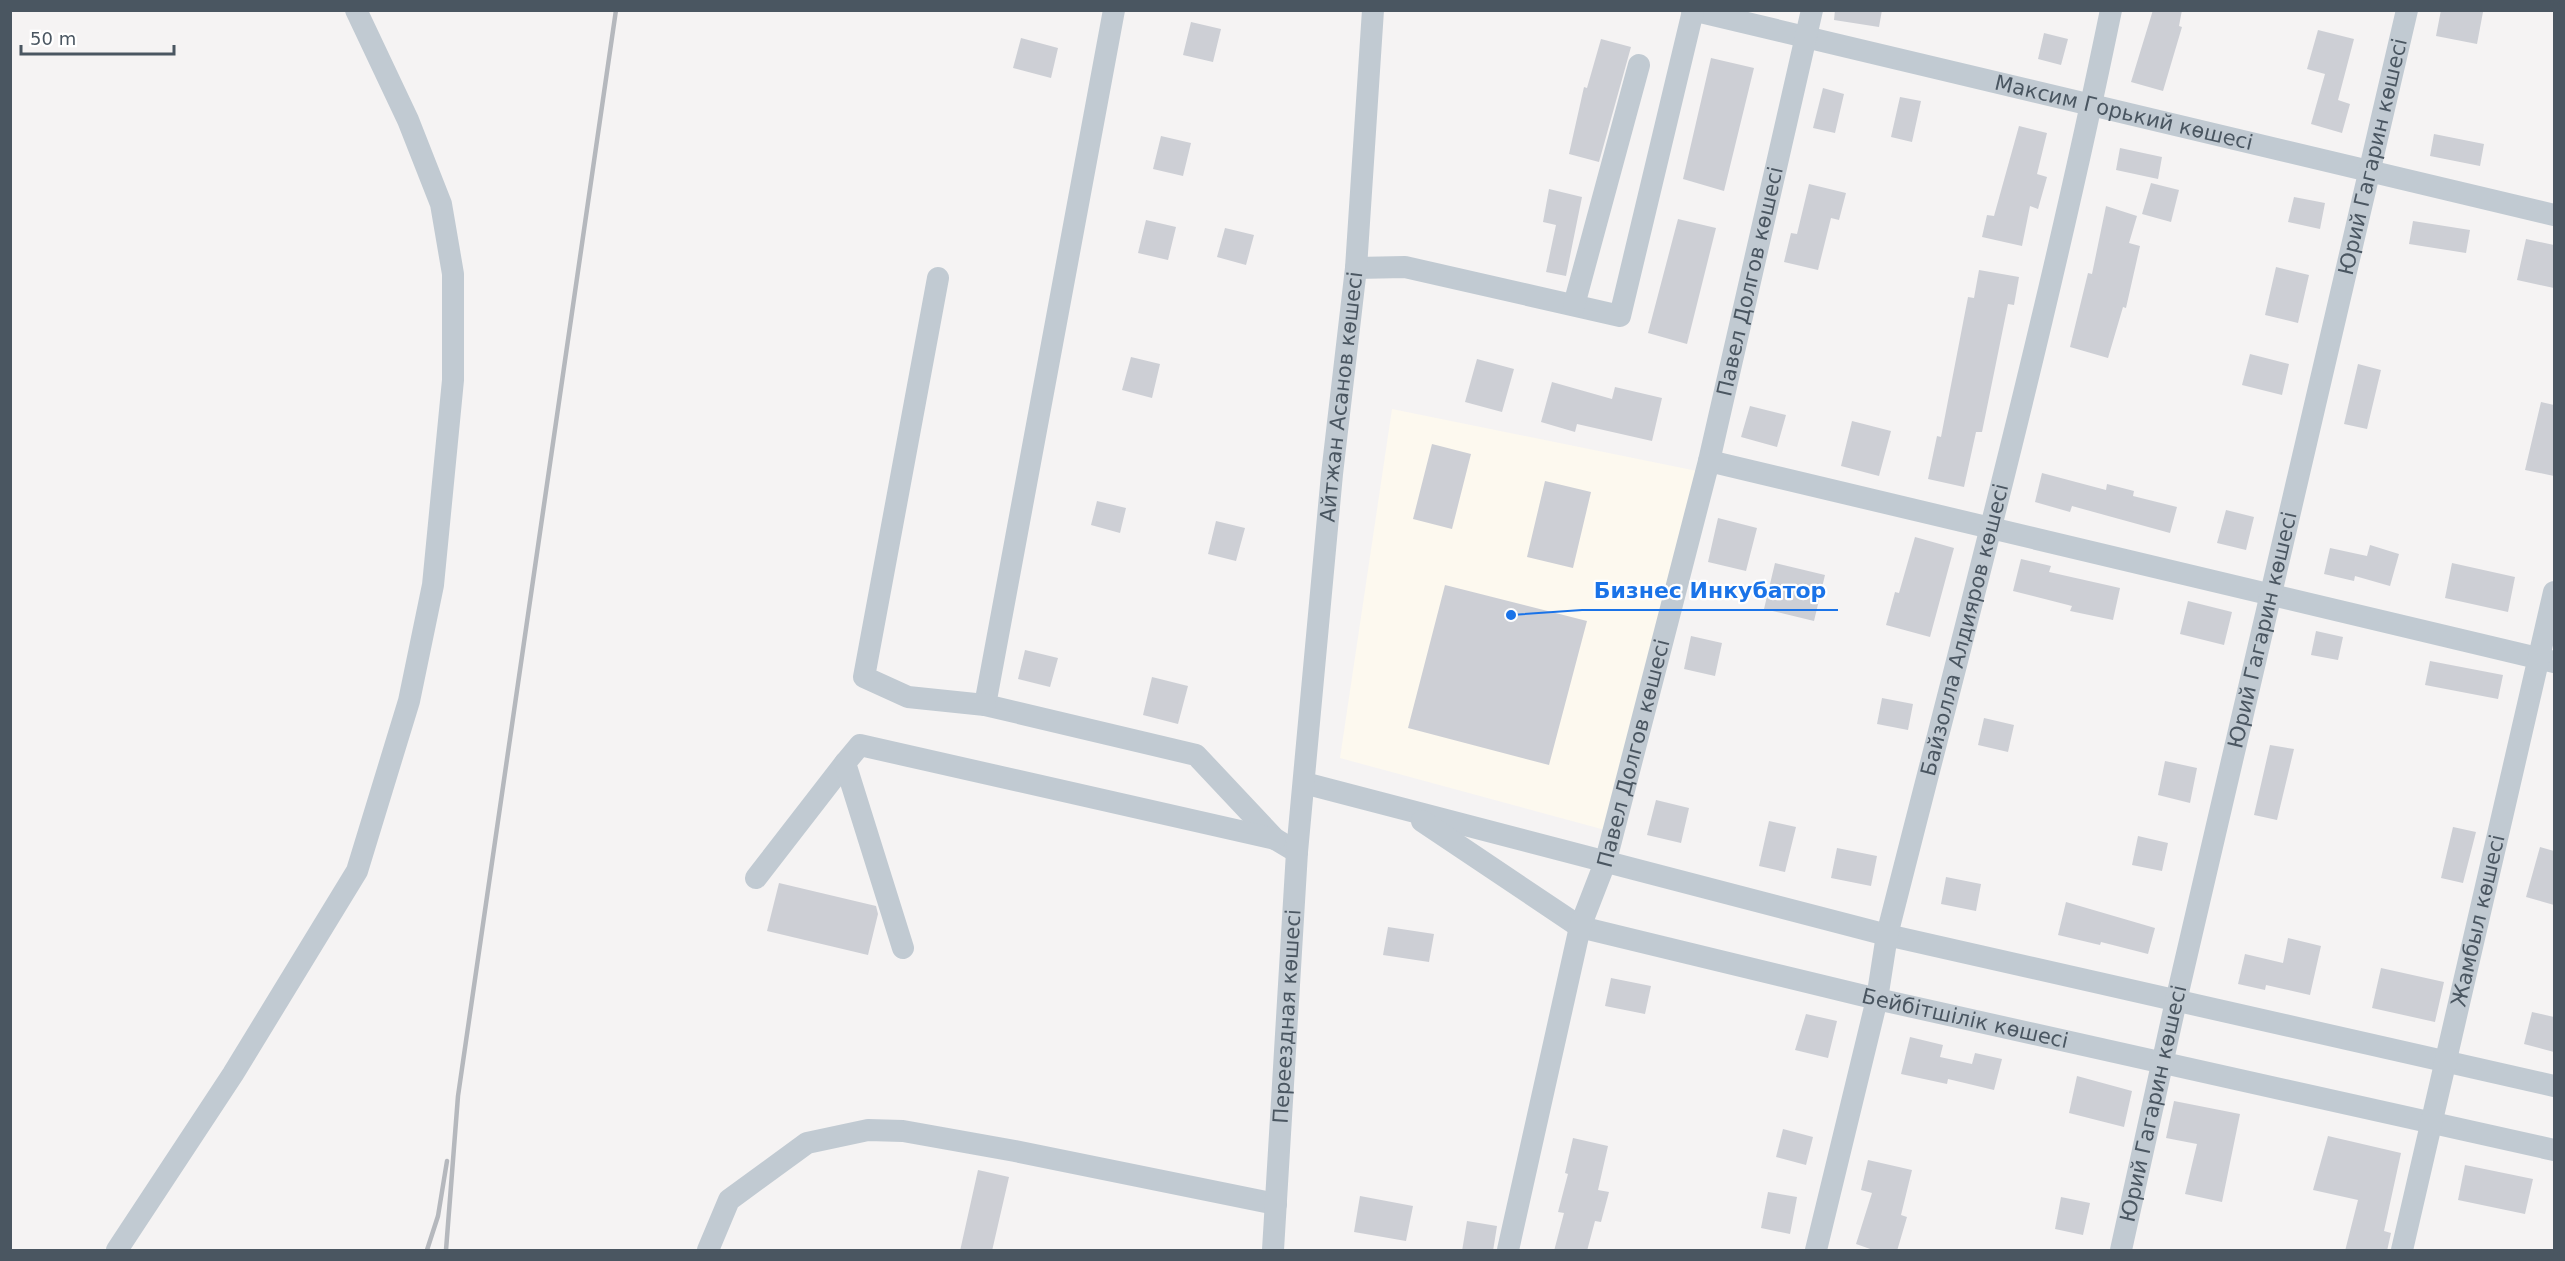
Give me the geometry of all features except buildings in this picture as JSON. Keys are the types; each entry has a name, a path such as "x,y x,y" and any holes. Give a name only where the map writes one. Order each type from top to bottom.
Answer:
{"street":[{"path":"117,1251 233,1074 357,871 409,701 433,585 453,380 453,274 441,204 408,120 356,10"},
{"path":"985,705 1114,10"},
{"name":"Айтжан Асанов көшесі","path":"1304,783 1332,474 1356,268 1373,10"},
{"name":"Павел Долгов көшесі","path":"1508,1251 1580,927 1606,860 1709,461 1812,10"},
{"name":"Байзолла Алдияров көшесі","path":"1816,1251 1877,999 1887,935 1991,527 2092,105 2111,10"},
{"name":"Юрий Гагарин көшесі","path":"2121,1251 2176,1001 2407,10"},
{"path":"1356,268 1405,267 1620,316 1693,11"},
{"name":"Максим Горький көшесі","path":"1693,11 2554,215"},
{"path":"1574,305 1639,65"},
{"path":"938,278 864,677 908,697 985,705 1196,754 1275,839 1297,852"},
{"path":"1709,461 2547,660"},
{"name":"Жамбыл көшесі","path":"2402,1251 2445,1062 2547,660 2554,592"},
{"path":"756,878 860,746 1275,839"},
{"path":"845,763 903,948"},
{"name":"Бейбітшілік көшесі","path":"1304,783 1408,812 1606,860 1887,935 2554,1086"},
{"name":"Переездная көшесі","path":"1273,1251 1297,852 1304,783"},
{"name":"Бейбітшілік көшесі","path":"1408,812 1580,927 1877,999 2554,1150"},
{"path":"708,1251 729,1200 807,1143 868,1130 903,1131 1004,1149 1276,1204"}],"shaded area":[{"path":"1392,409 1697,471 1605,830 1340,758"}],"railway":[{"path":"446,1250 458,1096 616,10"},
{"path":"427,1250 438,1216 447,1161"}],"place":[{"name":"Бизнес Инкубатор","path":"1511,615"}]}
